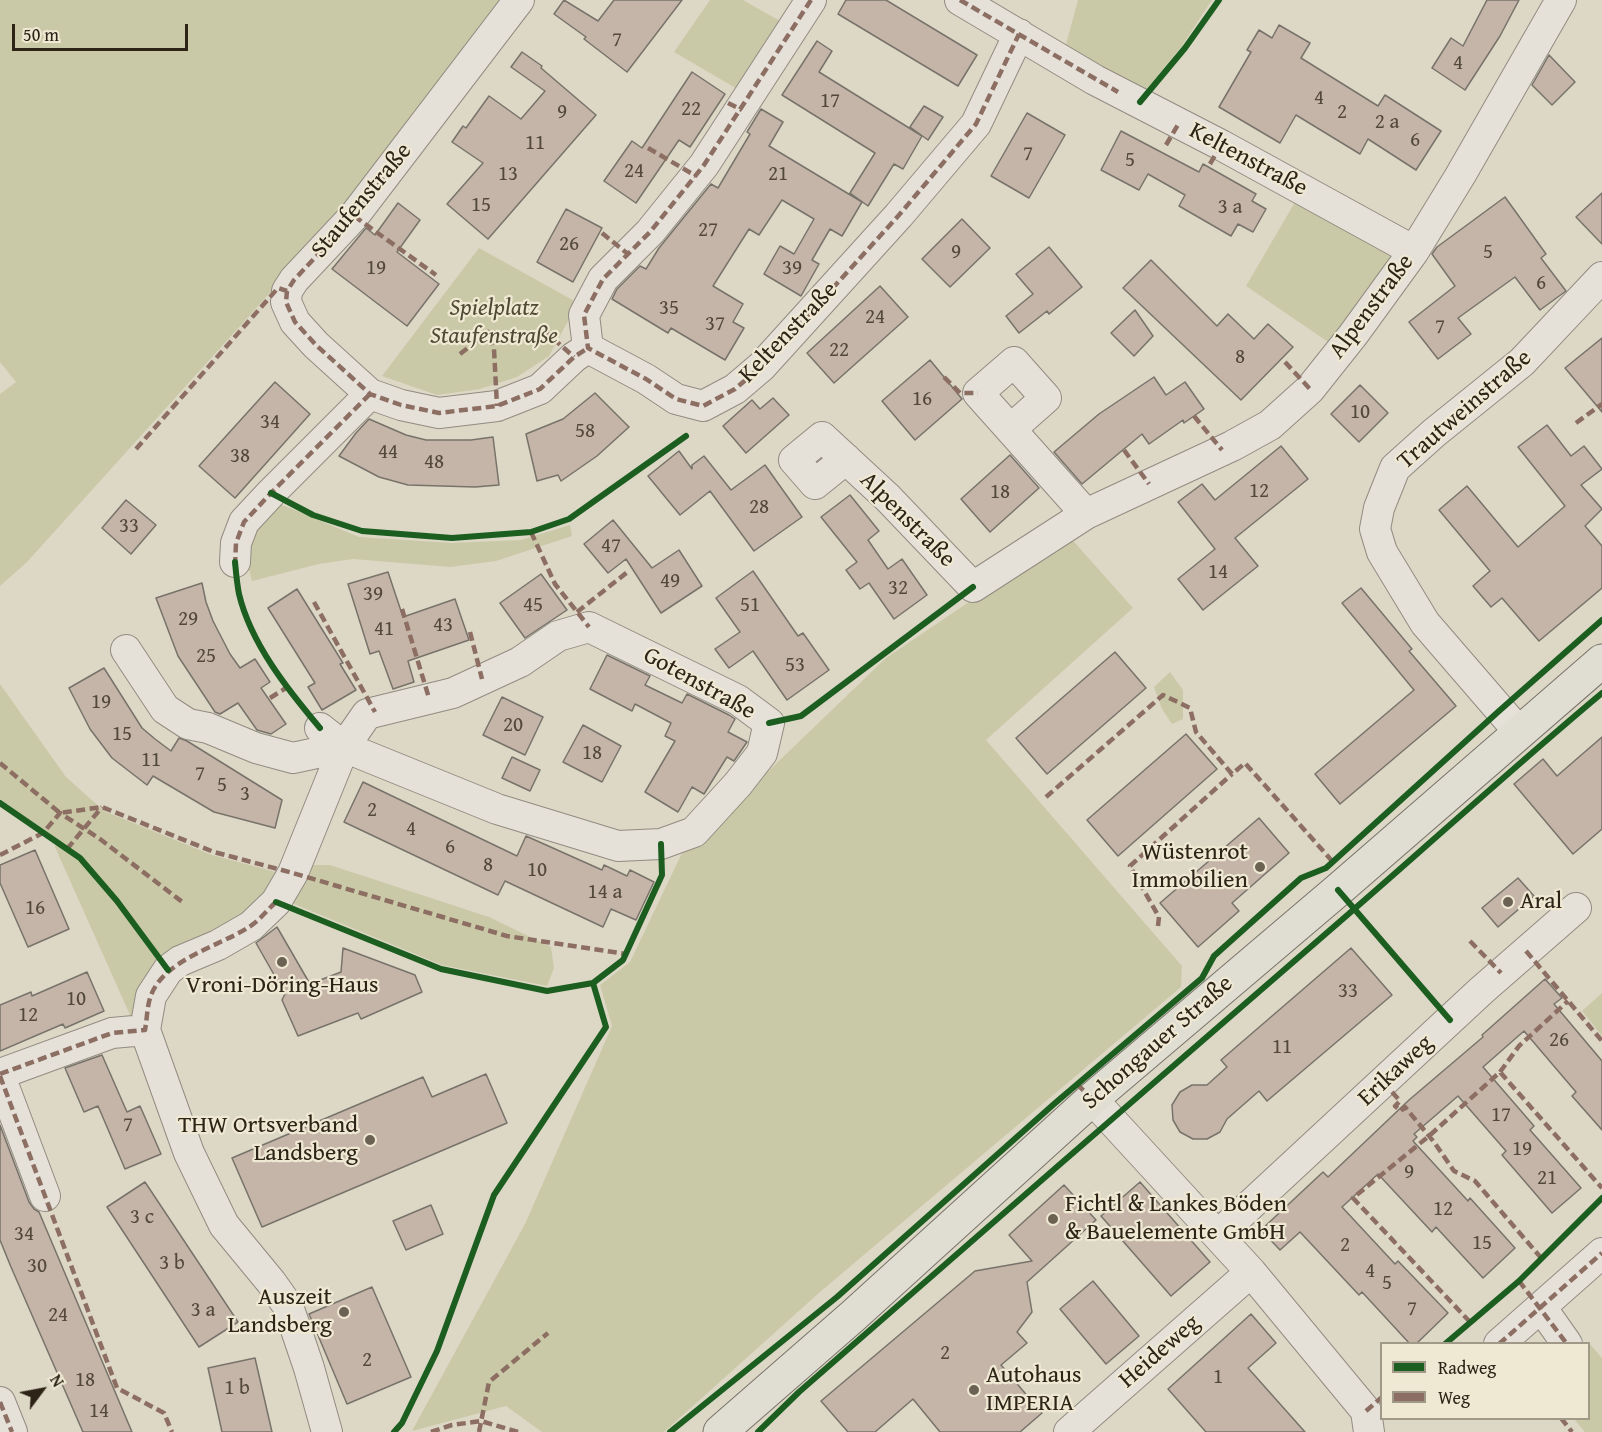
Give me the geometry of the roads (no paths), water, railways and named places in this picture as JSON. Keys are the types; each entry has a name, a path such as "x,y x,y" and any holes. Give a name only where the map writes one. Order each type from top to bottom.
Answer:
{"main road":[{"name":"Schongauer Straße","path":"720,1432 853,1316 1092,1099 1602,661"}],"street":[{"name":"Staufenstraße","path":"519,0 354,216 294,280 286,291 286,302 295,322 316,345 370,394 401,405 439,413 497,406 540,389 574,357 588,348"},
{"path":"588,348 584,315 603,279 650,232 704,165 812,0"},
{"name":"Keltenstraße","path":"960,0 1095,80 1221,145 1414,251"},
{"name":"Alpenstraße","path":"846,459 888,498 973,587 1086,514 1232,446 1270,425 1310,389 1353,335 1414,251 1561,0"},
{"name":"Keltenstraße","path":"588,348 646,379 676,399 703,406 735,389 762,366 899,215 976,124 1019,34"},
{"name":"Trautweinstraße","path":"1520,733 1425,623 1383,552 1375,530 1379,508 1395,468 1434,433 1522,362 1602,277"},
{"path":"235,562 236,543 244,522 370,394"},
{"path":"1011,429 1086,514"},
{"name":"Gotenstraße","path":"146,1030 151,996 168,970 180,961 218,945 251,926 276,902 293,873 344,747 367,714 453,693 520,662 558,636 589,627 738,700 769,723 762,753 738,784 694,832 661,844 618,846 497,809 344,747 320,728"},
{"path":"126,651 165,709 188,724 208,728 256,748 293,758 344,747"},
{"name":"Erikaweg","path":"1218,1235 1488,984 1576,908"},
{"path":"45,1196 0,1075 112,1033 146,1030 189,1153 224,1225 288,1306 327,1432"},
{"path":"1092,1099 1251,1272 1366,1411 1370,1432"},
{"path":"1502,1342 1602,1253"},
{"name":"Heideweg","path":"1069,1432 1251,1272"},
{"path":"1541,1306 1566,1342"},
{"path":"0,1402 12,1432"}],"place":[{"name":"Wüstenrot Immobilien","path":"1260,867"},
{"name":"Aral","path":"1508,902"},
{"name":"Vroni-Döring-Haus","path":"282,962"},
{"name":"THW Ortsverband Landsberg","path":"370,1140"},
{"name":"Fichtl & Lankes Böden & Bauelemente GmbH","path":"1053,1219"},
{"name":"Auszeit Landsberg","path":"344,1312"},
{"name":"Autohaus IMPERIA","path":"974,1390"}],"park label":[{"name":"Spielplatz Staufenstraße","path":"494,323"}]}
